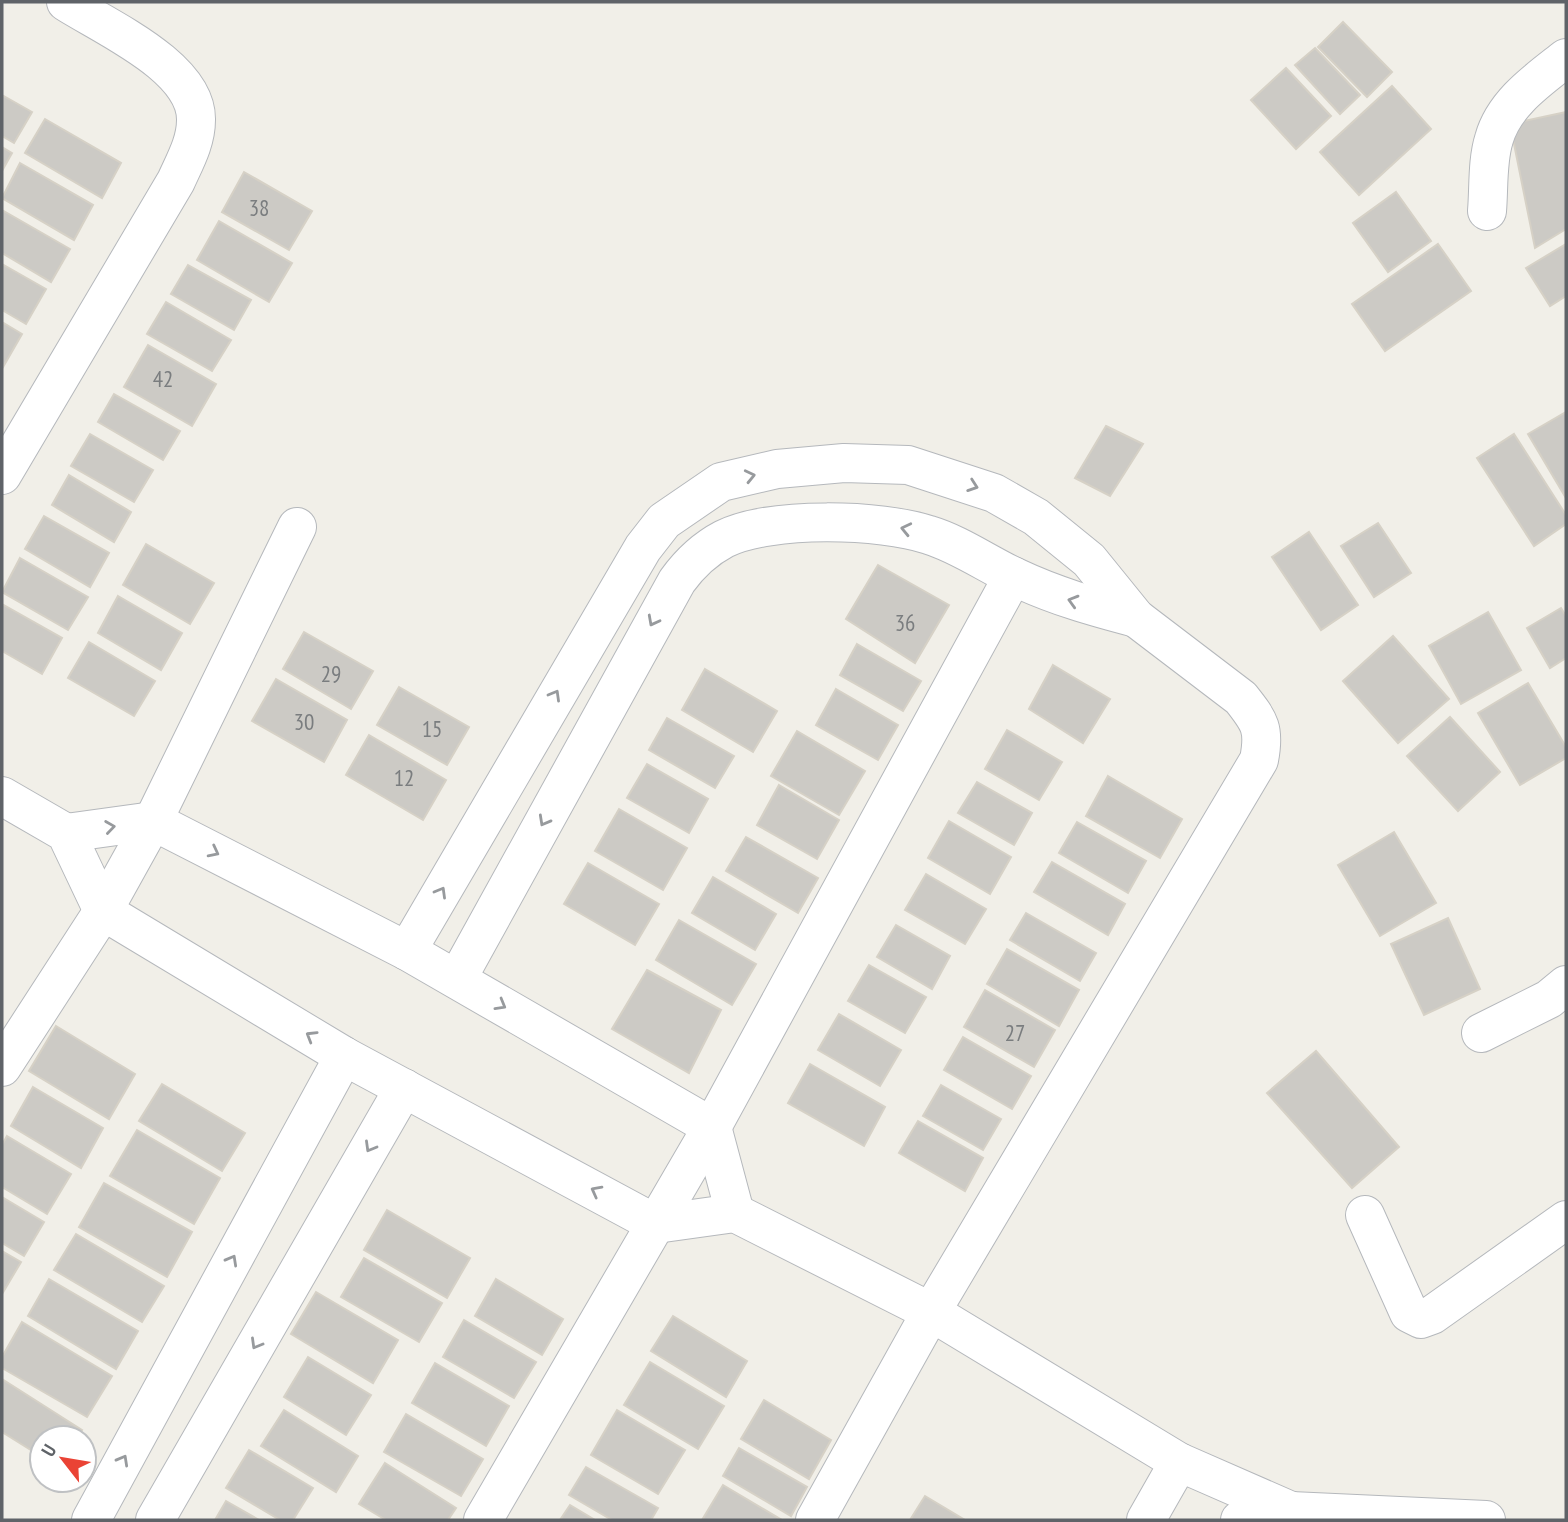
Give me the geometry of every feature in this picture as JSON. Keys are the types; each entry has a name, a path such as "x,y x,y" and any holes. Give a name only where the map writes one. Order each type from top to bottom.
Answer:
{"street":[{"path":"2,475 176,181 191,148 196,119 191,94 174,70 66,2"},
{"path":"1487,211 1493,140 1505,115 1530,86 1566,58"},
{"path":"407,951 643,548 664,521 721,482 777,469 877,462 908,465 994,493 1036,517 1089,560 1136,618 1241,698 1254,715 1264,737 1259,760 931,1312 815,1520"},
{"path":"457,979 677,580 709,548 739,534 785,526 867,523 932,535 1061,598 1136,618"},
{"path":"2,1068 103,911 153,821 296,527"},
{"path":"643,548 677,580"},
{"path":"484,1520 712,1127 1013,576"},
{"path":"2,796 66,833 103,911 344,1056 656,1224 734,1213 931,1312 1179,1462 1291,1511"},
{"path":"66,833 153,821 457,979 712,1127 734,1213"},
{"path":"1481,1033 1549,999 1566,985"},
{"path":"91,1520 344,1056"},
{"path":"155,1520 404,1088"},
{"path":"1366,1215 1409,1313 1421,1319 1432,1315 1566,1220"},
{"path":"1146,1520 1179,1462"},
{"path":"1240,1520 1291,1511 1486,1520"}],"building":[{"path":"1343,22 1392,72 1367,97 1318,47"},
{"path":"1315,48 1360,95 1340,114 1295,65"},
{"path":"1286,68 1331,116 1296,149 1251,100"},
{"path":"1392,86 1431,129 1359,195 1320,152"},
{"path":"2,95 32,112 14,143 2,136"},
{"path":"1566,112 1566,229 1535,248 1510,124"},
{"path":"45,119 121,163 102,198 25,153"},
{"path":"2,147 12,153 2,171"},
{"path":"20,163 93,205 74,240 2,198"},
{"path":"244,172 312,211 289,250 222,212"},
{"path":"1396,192 1431,241 1388,272 1353,223"},
{"path":"2,210 70,249 51,282 2,253"},
{"path":"219,221 292,263 269,302 197,260"},
{"path":"1438,244 1471,291 1385,351 1352,304"},
{"path":"1566,244 1566,296 1550,306 1526,268"},
{"path":"2,264 46,289 26,324 2,310"},
{"path":"188,265 251,300 234,330 171,294"},
{"path":"166,302 231,340 212,371 147,334"},
{"path":"2,322 22,334 3,367 2,366"},
{"path":"148,345 216,384 192,426 124,387"},
{"path":"114,394 180,431 163,460 98,422"},
{"path":"1566,412 1566,498 1528,434"},
{"path":"1106,426 1143,444 1110,496 1075,478"},
{"path":"90,434 153,470 134,502 71,466"},
{"path":"1514,434 1566,515 1566,524 1534,546 1477,458"},
{"path":"69,475 131,512 114,542 52,505"},
{"path":"44,516 109,553 90,587 25,549"},
{"path":"1378,523 1411,573 1374,597 1341,546"},
{"path":"1309,532 1358,605 1321,630 1272,557"},
{"path":"146,544 214,583 190,624 123,585"},
{"path":"20,558 88,597 68,630 2,592"},
{"path":"878,565 949,605 915,663 846,619"},
{"path":"118,596 182,633 161,670 98,633"},
{"path":"2,604 62,638 42,674 2,651"},
{"path":"1561,608 1566,616 1566,658 1550,668 1527,628"},
{"path":"1488,612 1521,670 1461,704 1429,646"},
{"path":"304,632 373,671 351,709 283,669"},
{"path":"1393,636 1449,699 1398,743 1343,681"},
{"path":"89,642 155,681 134,716 68,678"},
{"path":"857,644 921,681 903,711 840,675"},
{"path":"1053,665 1110,699 1083,743 1029,709"},
{"path":"705,669 777,711 753,752 682,710"},
{"path":"276,679 347,720 324,762 252,721"},
{"path":"1528,683 1566,747 1566,758 1520,785 1478,713"},
{"path":"399,687 469,727 447,765 377,725"},
{"path":"836,689 898,725 878,760 816,725"},
{"path":"1450,717 1500,772 1458,811 1407,756"},
{"path":"667,718 734,756 715,788 649,750"},
{"path":"1007,730 1062,762 1039,800 985,769"},
{"path":"797,731 865,771 839,815 771,776"},
{"path":"369,735 446,780 423,820 346,775"},
{"path":"647,764 708,799 689,833 627,798"},
{"path":"1108,776 1182,819 1160,858 1086,816"},
{"path":"977,782 1032,813 1014,845 958,813"},
{"path":"779,785 839,820 817,859 757,825"},
{"path":"619,809 687,848 663,890 595,851"},
{"path":"949,821 1011,857 990,894 928,858"},
{"path":"1077,822 1146,861 1128,893 1059,853"},
{"path":"1394,832 1436,903 1380,936 1338,865"},
{"path":"746,837 818,878 798,913 726,871"},
{"path":"1052,862 1125,904 1108,935 1034,892"},
{"path":"588,863 659,904 635,945 564,904"},
{"path":"926,874 986,909 965,944 905,910"},
{"path":"713,877 776,914 755,950 692,913"},
{"path":"1026,913 1096,953 1080,981 1010,940"},
{"path":"1448,918 1480,989 1424,1015 1391,944"},
{"path":"679,920 756,964 732,1005 656,960"},
{"path":"896,925 950,956 932,989 877,957"},
{"path":"1007,949 1079,990 1059,1026 987,984"},
{"path":"869,965 926,997 905,1033 848,1001"},
{"path":"647,970 721,1010 689,1073 612,1029"},
{"path":"985,990 1055,1030 1034,1067 964,1027"},
{"path":"839,1014 901,1050 880,1086 818,1050"},
{"path":"56,1026 135,1074 109,1119 29,1071"},
{"path":"963,1037 1031,1076 1012,1109 944,1070"},
{"path":"1316,1051 1399,1147 1352,1188 1267,1093"},
{"path":"810,1064 885,1107 864,1146 788,1103"},
{"path":"162,1084 245,1133 222,1171 139,1121"},
{"path":"941,1085 1001,1119 983,1150 923,1116"},
{"path":"33,1087 103,1128 81,1168 11,1126"},
{"path":"918,1121 983,1158 965,1191 899,1153"},
{"path":"137,1130 220,1178 194,1224 110,1176"},
{"path":"7,1136 71,1174 47,1214 2,1187 2,1145"},
{"path":"104,1183 192,1232 167,1277 79,1227"},
{"path":"2,1197 44,1222 24,1256 2,1243"},
{"path":"387,1210 470,1258 447,1298 364,1250"},
{"path":"76,1234 164,1286 142,1322 54,1270"},
{"path":"2,1251 21,1262 2,1294"},
{"path":"364,1258 442,1303 419,1342 341,1297"},
{"path":"49,1279 138,1331 116,1369 28,1316"},
{"path":"496,1279 563,1319 542,1355 475,1316"},
{"path":"316,1292 398,1340 373,1383 291,1334"},
{"path":"673,1316 747,1361 726,1397 651,1351"},
{"path":"464,1320 536,1362 514,1398 443,1357"},
{"path":"22,1322 112,1376 87,1417 2,1368 2,1357"},
{"path":"308,1357 371,1395 346,1435 284,1397"},
{"path":"650,1362 724,1406 698,1449 624,1405"},
{"path":"435,1363 509,1406 486,1446 412,1403"},
{"path":"2,1379 73,1424 28,1424 28,1448 2,1432"},
{"path":"764,1400 831,1440 809,1479 741,1439"},
{"path":"284,1410 358,1456 336,1492 261,1446"},
{"path":"617,1410 685,1450 658,1494 591,1455"},
{"path":"406,1414 483,1459 461,1496 384,1452"},
{"path":"739,1448 807,1487 791,1516 723,1476"},
{"path":"249,1450 313,1488 293,1520 280,1520 226,1488"},
{"path":"385,1463 456,1508 448,1520 386,1520 359,1504"},
{"path":"586,1467 658,1508 651,1520 612,1520 569,1495"},
{"path":"723,1485 782,1520 702,1520"},
{"path":"925,1496 965,1520 910,1520"},
{"path":"226,1501 259,1520 215,1520"},
{"path":"570,1505 595,1520 560,1520"}]}
